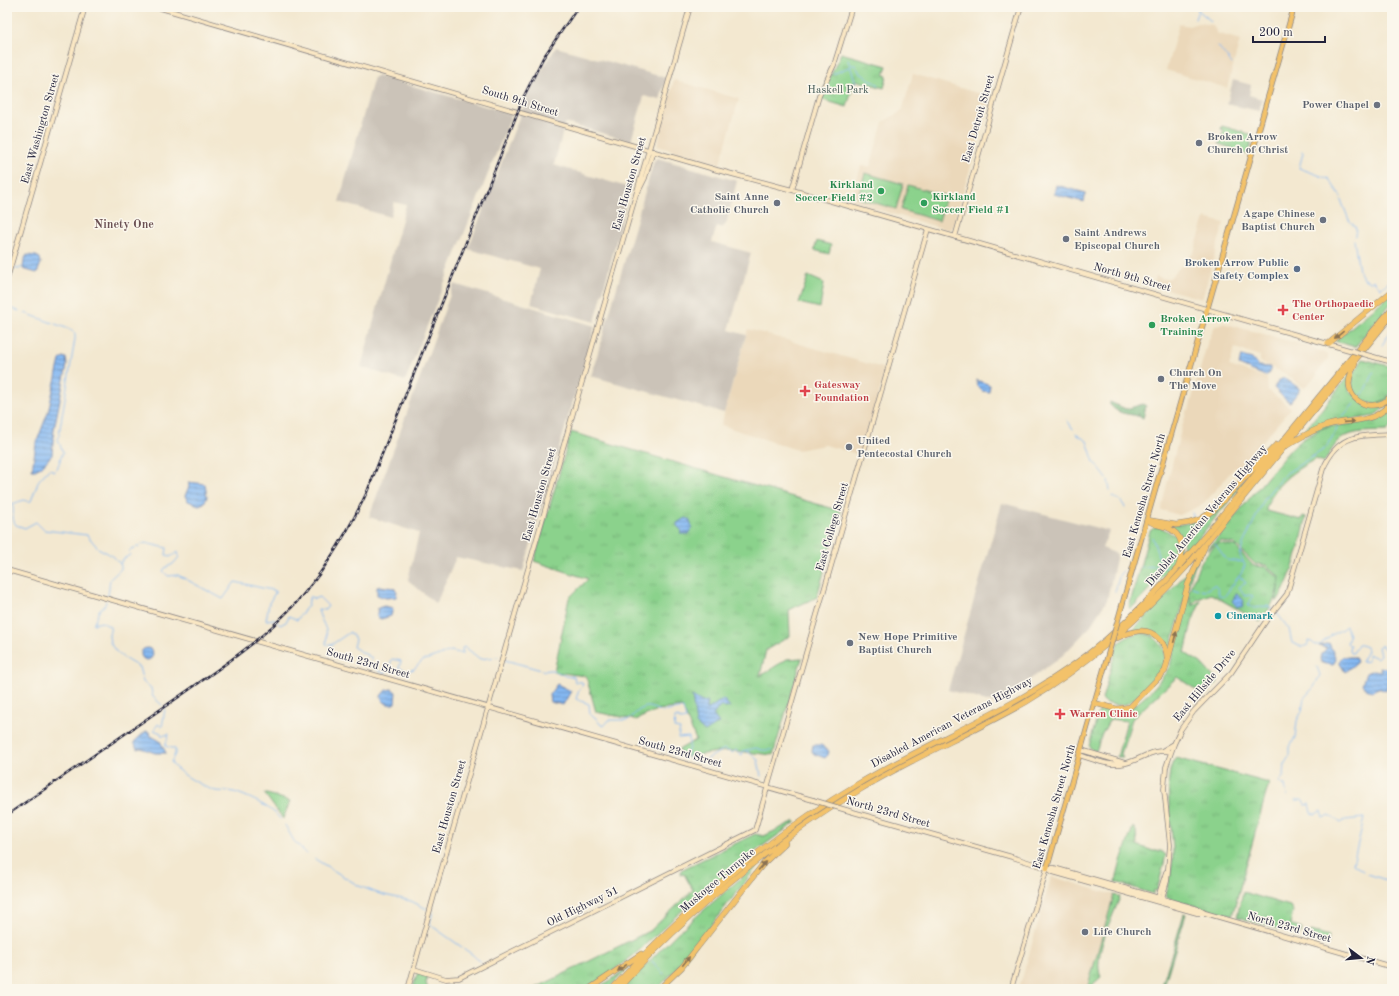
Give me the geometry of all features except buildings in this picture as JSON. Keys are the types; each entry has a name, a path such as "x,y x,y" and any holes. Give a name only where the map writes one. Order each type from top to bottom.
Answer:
{"highway":[{"path":"1328,344 1392,291"},
{"name":"Disabled American Veterans Highway","path":"652,946 694,906 736,870 810,814 880,772 1019,700 1067,670 1129,620 1176,571 1392,308"},
{"name":"Disabled American Veterans Highway","path":"841,802 894,770 1030,699 1073,671 1113,639 1158,598 1209,539 1392,315"},
{"path":"1356,358 1349,381 1351,392 1356,399 1364,404 1376,405 1385,402 1392,394"},
{"path":"1283,448 1306,434 1327,425 1373,417 1385,410 1392,401"},
{"path":"1147,520 1176,525 1195,521 1206,516 1259,461 1291,432"},
{"path":"1147,520 1152,524 1171,530 1180,539 1182,554 1176,571"},
{"path":"1094,703 1117,709 1130,707 1165,671 1188,584 1209,539"},
{"path":"1094,703 1118,707 1128,705 1160,675 1166,663 1167,654 1164,646 1159,638 1151,633 1136,631 1113,639"},
{"path":"659,989 682,967 772,854 841,802"},
{"name":"Muskogee Turnpike","path":"618,989 675,931 725,886 784,840 841,802"},
{"path":"589,989 652,946"},
{"path":"612,989 652,946"}],"main road":[{"name":"East Kenosha Street North","path":"1047,868 1294,7"}],"street":[{"name":"East Washington Street","path":"7,279 85,7"},
{"name":"South 9th Street","path":"157,7 651,151 877,214"},
{"name":"East Houston Street","path":"408,989 636,194 651,151 690,7"},
{"path":"792,190 818,96 836,61 852,7"},
{"name":"East Detroit Street","path":"955,237 1021,7"},
{"name":"North 9th Street","path":"877,214 1392,362"},
{"name":"East College Street","path":"755,830 928,229"},
{"name":"East Hillside Drive","path":"1160,898 1168,870 1170,845 1164,789 1171,752 1181,729 1194,711 1230,673 1288,590 1326,464 1340,445 1350,438 1392,434"},
{"name":"South 23rd Street","path":"7,570 725,775"},
{"path":"1080,753 1128,763 1151,752 1162,750 1174,744"},
{"path":"1162,750 1171,752"},
{"path":"1162,750 1169,760"},
{"name":"North 23rd Street","path":"725,775 1047,868 1055,868 1160,898 1198,909 1205,913 1392,967"},
{"name":"Old Highway 51","path":"414,969 446,978 460,978 755,830"},
{"name":"North 23rd Street","path":"1047,868 1053,872 1197,913 1205,913"},
{"name":"East Kenosha Street North","path":"1011,989 1047,868"}],"shaded area":[{"path":"1198,23 1213,25 1217,33 1240,40 1227,88 1166,70 1179,24 1189,26"},
{"path":"556,47 666,78 660,100 644,96 631,141 565,123 554,165 630,188 595,322 531,304 540,269 468,249 529,92"},
{"path":"913,74 991,97 953,227 949,230 851,202 861,166 870,167 883,122 902,111"},
{"path":"377,76 512,114 405,381 361,367 406,205 394,202 390,217 339,202 374,77"},
{"path":"674,80 739,99 720,164 657,146"},
{"path":"1233,80 1251,85 1249,95 1262,99 1259,111 1227,104"},
{"path":"657,158 737,181 726,224 722,228 717,226 712,242 751,253 729,330 746,335 724,413 591,376 654,161"},
{"path":"1205,218 1224,223 1202,299 1153,285 1156,276 1165,279 1170,278 1194,252"},
{"path":"454,284 595,326 523,571 456,557 436,604 408,580 419,533 369,517"},
{"path":"1222,323 1308,346 1328,355 1328,359 1317,375 1304,388 1284,373 1260,362 1260,356 1235,348 1229,366 1267,378 1268,390 1291,408 1239,469 1234,468 1209,498 1200,506 1179,515 1161,510 1178,441 1187,410 1189,410 1207,344 1215,326"},
{"name":"Gatesway Foundation","path":"748,329 886,369 861,455 825,445 797,450 721,425"},
{"path":"1002,503 1109,531 1102,548 1117,554 1107,600 1089,628 1063,655 997,704 948,690"},
{"path":"1053,877 1114,895 1087,989 1019,989 1051,878"}],"green space":[{"name":"Haskell Park","path":"841,53 887,66 884,75 887,76 884,88 855,80 847,107 820,99"},
{"path":"1222,126 1253,135 1248,154 1237,153 1236,150 1219,144 1224,130 1221,129"},
{"name":"Kirkland Soccer Field #2","path":"865,173 903,184 896,209 858,198"},
{"name":"Kirkland Soccer Field #1","path":"908,185 946,196 939,221 901,210"},
{"path":"817,241 831,245 829,254 814,250"},
{"path":"808,276 824,283 820,308 799,303"},
{"path":"1392,293 1392,302 1355,347 1335,341"},
{"path":"1363,359 1392,367 1392,389 1387,398 1382,402 1365,402 1352,389 1353,375"},
{"path":"1350,374 1349,390 1369,407 1392,396 1390,403 1374,416 1344,421 1301,435"},
{"path":"1110,402 1126,409 1143,404 1146,406 1143,418 1122,413 1114,409 1110,405"},
{"path":"1392,404 1392,425 1387,431 1363,432 1346,436 1336,444 1324,462 1316,459 1292,473 1279,486 1269,500 1266,509 1267,511 1301,520 1303,516 1306,517 1299,548 1290,575 1281,596 1276,602 1280,577 1266,565 1255,564 1235,544 1221,541 1208,549 1288,452 1303,439 1323,428 1367,421 1379,416"},
{"path":"571,432 841,511 817,597 789,610 790,636 766,650 760,676 787,659 802,658 773,755 736,751 716,752 686,757 678,750 696,740 682,707 657,710 636,720 596,712 586,676 554,672 569,598 588,579 534,561"},
{"path":"1260,463 1184,556 1183,539 1169,526 1200,521 1211,515"},
{"path":"1160,527 1176,536 1180,546 1178,560 1131,609 1129,607 1150,531 1154,528"},
{"path":"1219,543 1235,546 1254,566 1266,567 1279,578 1277,591 1273,602 1260,622 1211,594 1198,599 1193,604 1188,593 1196,572 1207,553"},
{"path":"1198,560 1192,572 1169,654 1160,637 1133,630"},
{"path":"1187,595 1193,606 1201,600 1192,622 1185,653 1201,663 1218,682 1204,695 1177,677 1132,719 1121,754 1123,757 1117,757 1127,721 1110,719 1102,734 1096,751 1092,750 1089,746 1099,711 1120,711 1134,705 1155,686 1170,666"},
{"path":"1140,633 1152,637 1161,644 1165,655 1165,661 1162,668 1154,679 1130,702 1118,705 1107,703 1102,699 1118,643 1131,635"},
{"path":"1176,758 1269,783 1232,916 1167,898 1165,894 1173,857 1168,788 1169,776"},
{"path":"264,793 290,801 283,819"},
{"path":"795,821 796,822 753,853 686,907 634,955 599,981 582,989 534,989 651,930 693,890 684,874 680,875 681,870 755,834 764,836"},
{"path":"1133,827 1136,831 1137,845 1153,851 1161,851 1166,855 1157,891 1154,890 1153,894 1116,882 1121,861"},
{"path":"762,860 680,965 659,987 656,989 622,989 676,934"},
{"path":"1243,892 1290,906 1293,911 1290,925 1302,929 1300,935 1237,917"},
{"path":"1114,895 1120,897 1101,948 1099,969 1101,977 1093,984 1092,989 1087,989"},
{"path":"1184,914 1186,914 1163,989 1161,989"},
{"path":"1311,931 1329,936 1328,945 1309,938"},
{"path":"634,962 608,989 594,989 611,980"},
{"path":"418,972 427,975 426,983 428,989 412,989"}],"water":[{"path":"1056,185 1086,193 1084,202 1054,194"},
{"path":"27,255 40,258 41,263 37,273 23,269 24,260"},
{"path":"1241,356 1252,359 1258,366 1270,367 1270,373 1265,376 1239,365"},
{"path":"63,357 66,358 67,365 54,429 52,455 41,467 32,470 36,444 48,412 60,360"},
{"path":"1284,378 1299,388 1299,391 1290,402 1274,388 1278,381"},
{"path":"977,380 990,385 989,392 982,391 977,385"},
{"path":"188,482 205,484 207,497 204,503 199,505 188,501 185,496 189,486"},
{"path":"685,518 689,519 692,527 689,534 680,534 682,531 677,526 677,523"},
{"path":"377,587 394,588 397,591 396,597 386,598 377,595"},
{"path":"1237,593 1244,601 1242,607 1237,607 1232,601"},
{"path":"384,606 393,608 391,616 381,619 377,617 378,608"},
{"path":"1329,643 1336,659 1333,665 1322,663 1320,659 1321,654 1327,648 1319,646"},
{"path":"145,648 149,648 153,654 149,660 145,660 141,656 141,652"},
{"path":"1342,657 1355,657 1357,662 1345,672 1339,662"},
{"path":"1380,667 1388,669 1390,672 1386,691 1378,688 1372,691 1366,689 1362,684 1366,673 1373,670 1381,671"},
{"path":"557,684 571,691 563,705 550,702 549,695"},
{"path":"392,689 396,692 395,703 388,704 384,702 381,696 386,690"},
{"path":"692,696 702,702 708,701 706,706 707,710 723,699 730,707 725,708 721,705 713,715 719,723 705,732 696,724"},
{"path":"146,731 160,741 166,753 155,753 141,748 137,749 134,742"},
{"path":"813,745 821,745 829,751 828,755 825,758 814,754 812,751"}],"waterway":[{"path":"1195,19 1199,7"},
{"path":"1198,10 1211,21"},
{"path":"1218,46 1232,64"},
{"path":"848,60 856,83"},
{"path":"850,65 855,65 860,73 879,85"},
{"path":"833,74 849,67"},
{"path":"1302,151 1303,153 1299,168 1329,179 1341,197"},
{"path":"1341,200 1349,220 1356,228 1355,236"},
{"path":"1354,240 1359,271 1364,279 1371,282 1373,280 1381,288 1392,280"},
{"path":"7,260 9,265"},
{"path":"12,268 19,269 22,267"},
{"path":"9,284 13,269"},
{"path":"7,307 19,311"},
{"path":"12,504 24,500 29,502 31,501 39,480 49,469 55,471 57,469 63,452 58,440 75,339 75,333 69,329 25,313"},
{"path":"1382,345 1392,329"},
{"path":"1359,398 1366,390 1374,372"},
{"path":"1343,416 1354,404"},
{"path":"1067,420 1073,429"},
{"path":"1240,576 1245,565 1240,556 1243,544 1265,498 1285,474 1326,448 1338,427"},
{"path":"1076,434 1087,441 1094,462 1108,480 1110,491"},
{"path":"1112,497 1120,500 1125,507"},
{"path":"7,502 12,504 13,519 16,525 25,528 36,522 44,530 87,535 98,548 113,556 121,565 121,569 110,579 108,596"},
{"path":"1192,513 1194,518"},
{"path":"1196,525 1199,531"},
{"path":"1152,537 1160,561 1167,570"},
{"path":"120,564 123,559 130,555 129,551 145,543 167,548 166,555 170,557 178,552 179,557 173,564 165,568 163,571 168,576 178,575 223,599 235,582 276,591 269,603 266,620 274,619 280,625 286,622 289,616 297,620 308,605 310,596 314,599 319,597 328,606 325,610 318,609 326,629 326,644 331,645 350,632 355,639 353,647 372,658 370,665 383,673 388,670 392,659 401,661 399,668 408,671 414,669 422,661 451,651 463,654 462,648 465,647 480,659 498,657"},
{"path":"1215,544 1227,560 1243,562"},
{"path":"1141,567 1162,566"},
{"path":"1115,592 1120,574 1123,571"},
{"path":"1192,587 1204,591 1214,585 1218,589 1219,595 1224,597 1239,576 1246,583 1239,587 1245,596 1253,596 1248,606 1255,608 1268,606 1274,610"},
{"path":"106,601 105,605 100,609 93,624 102,622 110,627 109,636 113,647 120,655 139,667 143,682 151,689 153,697 162,705"},
{"path":"1388,610 1387,616 1392,629"},
{"path":"1276,612 1289,629 1292,643 1302,647 1308,645 1308,641 1315,645 1320,645 1346,626 1349,636 1347,644 1350,645 1350,653 1353,653 1358,644 1366,647 1367,651 1361,662 1368,661 1368,654 1377,658 1380,655 1378,647 1381,645 1384,649 1391,652 1391,656 1387,659 1392,661"},
{"path":"505,660 545,671 553,670 570,677 574,676 575,682 582,682 583,685 579,689 576,699 589,704 590,715 595,717 600,724 604,726 609,720 628,720 639,710 646,707 662,712 683,708 686,719 680,720 678,717 675,718 674,728 680,729 678,738 689,737 689,748 686,755 689,759 704,761 724,749 732,753 736,750 742,755 743,751 756,748 762,750 772,750"},
{"path":"1386,668 1390,662"},
{"path":"1287,796 1285,785 1282,785 1279,782 1284,776 1285,763 1290,755 1290,747 1295,737 1297,721 1302,711 1304,698 1314,687 1320,675 1317,667"},
{"path":"165,709 162,727 158,724 154,730 161,733 162,736 169,734 165,746 175,749 175,754 171,762 173,766 191,779 212,790 234,792 255,800 273,811 280,819"},
{"path":"747,751 758,760 761,776"},
{"path":"1295,800 1302,800 1306,805 1309,804 1311,813 1316,814 1321,811 1323,818 1329,815 1341,823 1345,820 1364,818 1353,864 1363,871"},
{"path":"285,825 294,841 307,854"},
{"path":"315,859 359,886 380,894 411,901 427,909"},
{"path":"1368,874 1392,882"},
{"path":"433,911 430,923 432,926 473,955 481,963"},
{"path":"652,961 664,974"}],"railway":[{"path":"7,815 199,683 249,646 295,604 326,565 352,522 367,492 524,96 543,58 578,7"}],"place":[{"name":"Power Chapel","path":"1377,105"},
{"name":"Broken Arrow Church of Christ","path":"1199,143"},
{"name":"Kirkland Soccer Field #2","path":"881,191"},
{"name":"Saint Anne Catholic Church","path":"777,203"},
{"name":"Kirkland Soccer Field #1","path":"924,203"},
{"name":"Agape Chinese Baptist Church","path":"1323,220"},
{"name":"Saint Andrews Episcopal Church","path":"1066,239"},
{"name":"Broken Arrow Public Safety Complex","path":"1297,269"},
{"name":"The Orthopaedic Center","path":"1283,310"},
{"name":"Broken Arrow Training","path":"1152,325"},
{"name":"Church On The Move","path":"1161,379"},
{"name":"Gatesway Foundation","path":"805,391"},
{"name":"United Pentecostal Church","path":"849,447"},
{"name":"Cinemark","path":"1218,616"},
{"name":"New Hope Primitive Baptist Church","path":"850,643"},
{"name":"Warren Clinic","path":"1060,714"},
{"name":"Life Church","path":"1085,932"}],"district":[{"name":"Ninety One","path":"124,225"}]}
